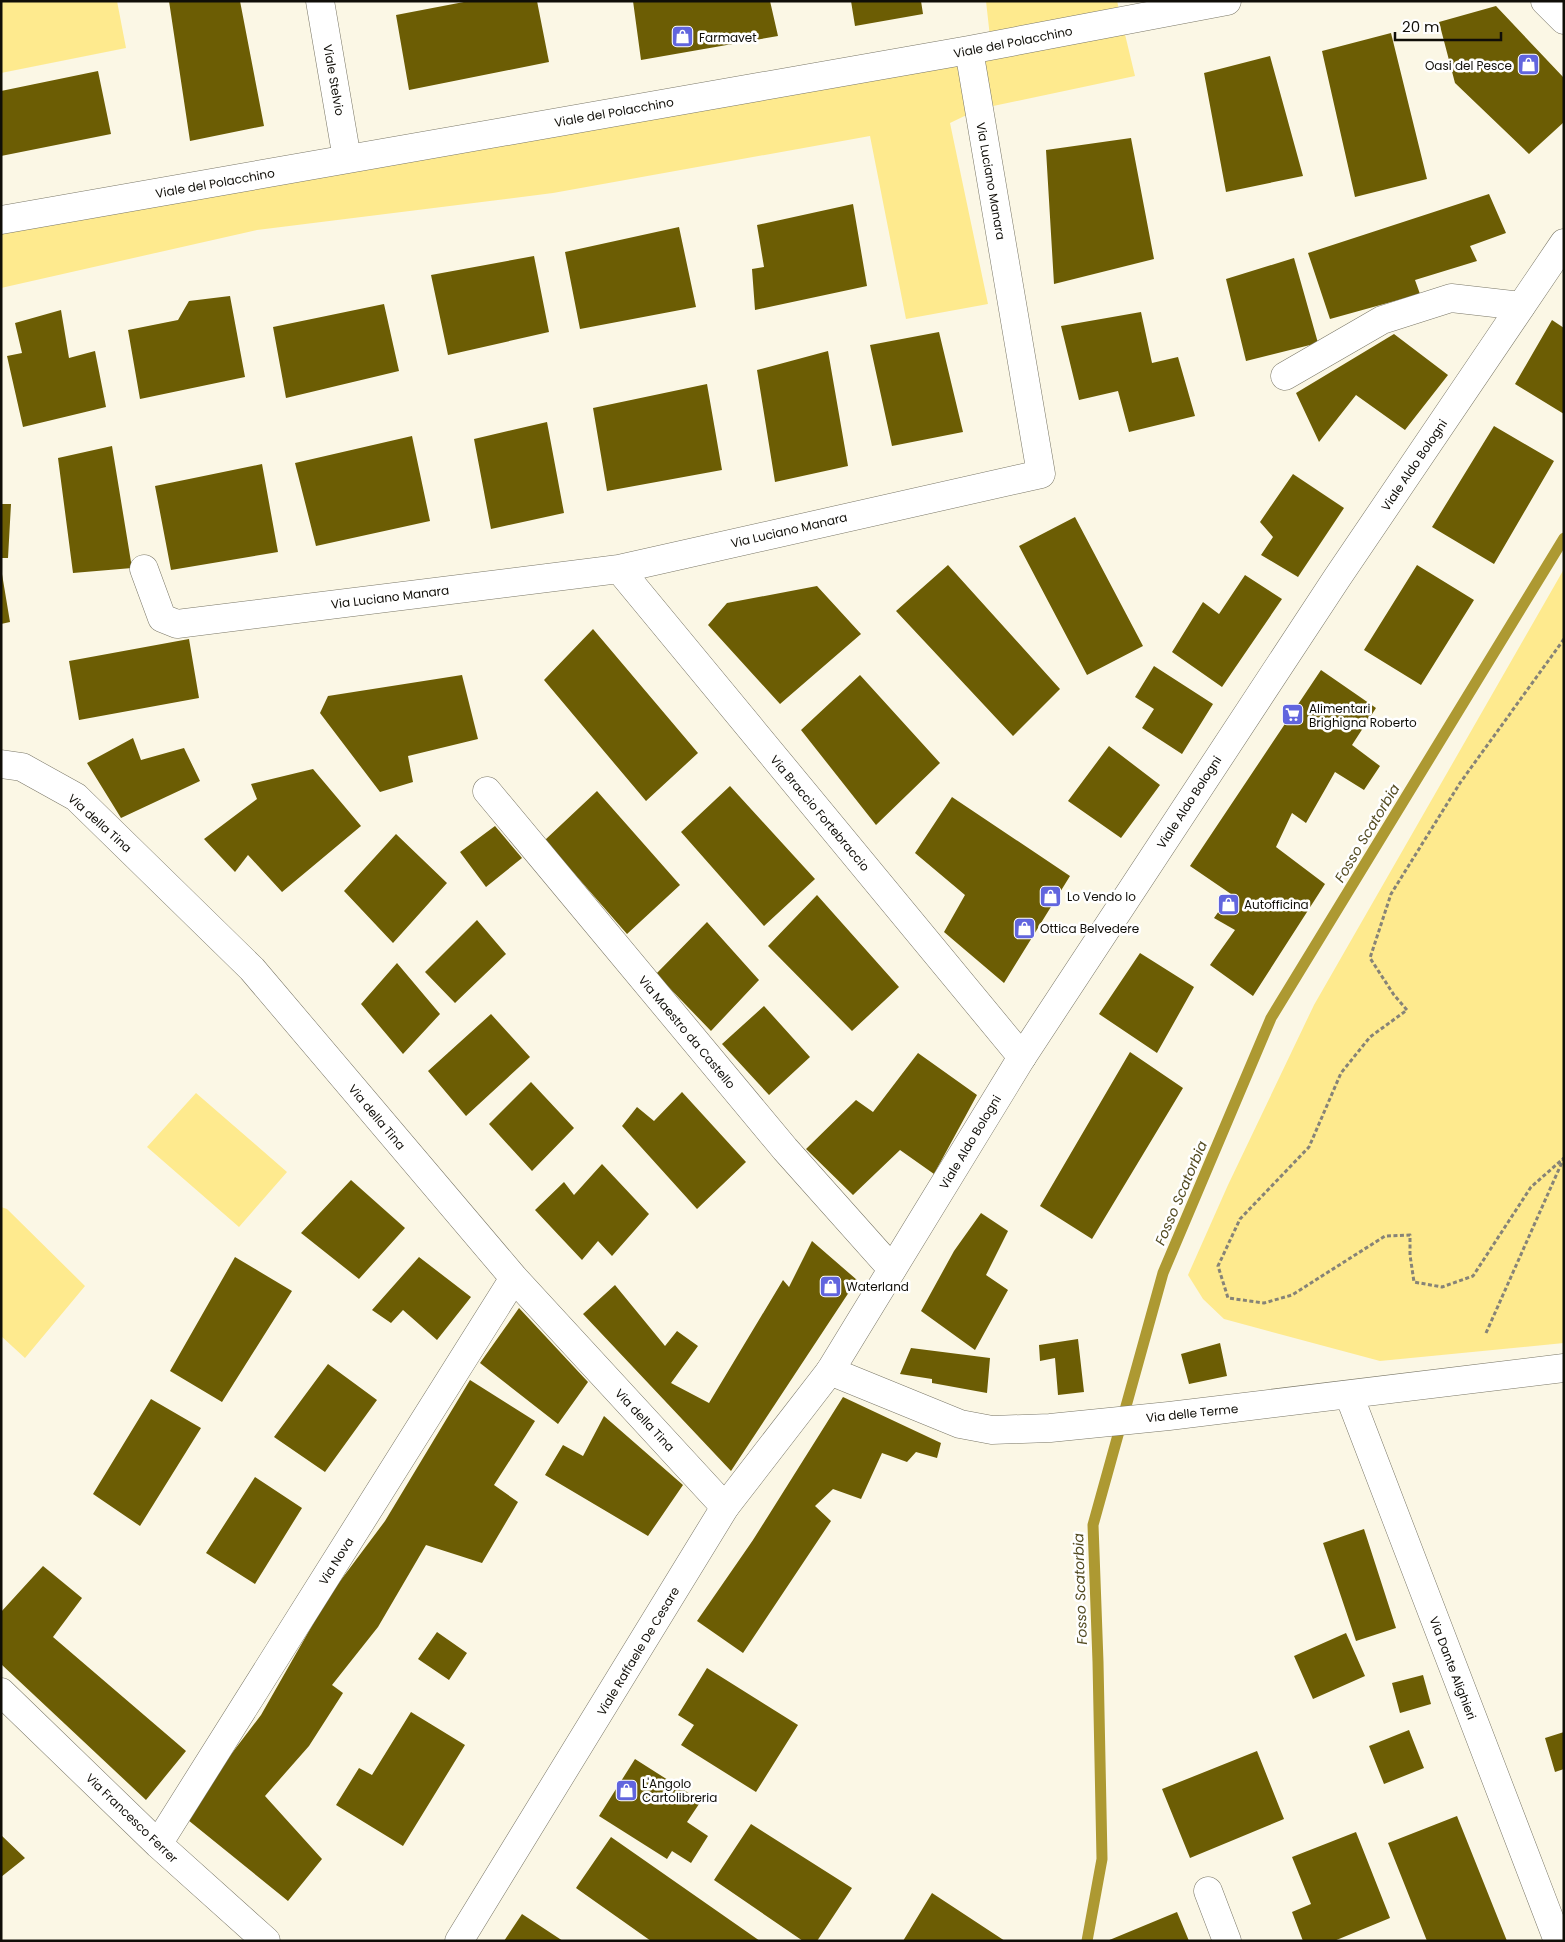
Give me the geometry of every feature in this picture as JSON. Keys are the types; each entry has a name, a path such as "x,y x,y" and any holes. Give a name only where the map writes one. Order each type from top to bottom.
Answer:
{"street":[{"name":"Viale Stelvio","path":"320,1 347,159"},
{"name":"Viale del Polacchino","path":"1,220 969,50 1118,11 1227,1"},
{"path":"1545,1 1564,20"},
{"name":"Via Luciano Manara","path":"144,570 162,618 177,624 619,568 1041,474 969,50"},
{"name":"Viale Aldo Bologni","path":"830,1371 1022,1057 1337,578 1564,243"},
{"path":"1285,376 1382,320 1450,298 1521,306"},
{"name":"Via Braccio Fortebraccio","path":"619,568 1022,1057"},
{"name":"Via della Tina","path":"2,766 22,768 76,797 252,969 514,1278 725,1507"},
{"name":"Via Maestro da Castello","path":"486,791 778,1141 892,1269"},
{"name":"Via Nova","path":"158,1844 514,1278"},
{"name":"Via delle Terme","path":"830,1371 960,1424 992,1430 1050,1428 1169,1416 1564,1368"},
{"name":"Viale Raffaele De Cesare","path":"459,1941 725,1507 830,1371"},
{"name":"Via Dante Alighieri","path":"1349,1395 1558,1941"},
{"name":"Via Francesco Ferrer","path":"1,1692 158,1844 266,1941"},
{"path":"1208,1891 1227,1941"}],"path":[{"path":"1564,639 1460,783 1391,894 1370,958 1394,995 1407,1010 1370,1037 1341,1073 1309,1147 1240,1219 1218,1266 1228,1298 1264,1303 1292,1295 1385,1236 1410,1235 1410,1255 1414,1282 1442,1287 1473,1276 1531,1187 1564,1158"},
{"path":"1486,1333 1564,1158"}],"shaded area":[{"path":"117,1 126,48 1,73 1,2"},
{"path":"986,1 1117,1 1135,76 979,109 950,123 988,304 906,319 870,136 553,193 257,230 1,288 1,220 991,46"},
{"path":"1564,569 1564,1343 1380,1361 1224,1319 1203,1299 1188,1275 1228,1185 1314,1005"},
{"path":"196,1093 287,1172 239,1227 147,1147"},
{"path":"1,1207 7,1209 85,1286 25,1358 1,1336"}],"building":[{"path":"169,1 240,1 264,126 190,141"},
{"path":"469,1 537,1 549,62 409,90 396,15"},
{"path":"633,1 770,1 778,36 641,60"},
{"path":"851,1 921,1 923,14 855,26"},
{"path":"1496,6 1564,78 1564,122 1529,154 1455,83 1439,22"},
{"path":"1391,33 1427,179 1355,197 1322,51"},
{"path":"1270,56 1303,176 1226,192 1204,73"},
{"path":"98,71 111,134 1,156 1,91"},
{"path":"1131,138 1154,259 1054,284 1046,150"},
{"path":"1489,194 1506,233 1470,246 1477,261 1415,280 1420,294 1330,319 1308,253"},
{"path":"853,204 867,286 755,310 752,269 764,267 757,225"},
{"path":"679,227 696,307 580,329 565,252"},
{"path":"534,256 549,332 448,355 431,275"},
{"path":"1294,258 1318,343 1246,361 1226,279"},
{"path":"230,296 245,377 140,399 128,330 178,320 189,301"},
{"path":"384,304 399,371 286,398 273,327"},
{"path":"61,310 69,358 95,351 106,407 23,427 7,356 22,353 15,323"},
{"path":"1141,312 1152,363 1178,357 1195,416 1129,432 1118,391 1079,400 1061,326"},
{"path":"1552,320 1564,328 1564,414 1515,384"},
{"path":"939,332 963,432 892,446 870,345"},
{"path":"1394,334 1448,375 1405,430 1356,395 1319,442 1296,393"},
{"path":"828,351 848,466 775,482 757,370"},
{"path":"707,384 722,470 607,491 593,408"},
{"path":"547,422 564,513 491,529 474,439"},
{"path":"1494,426 1554,461 1494,564 1432,527"},
{"path":"412,436 430,521 316,546 295,463"},
{"path":"112,446 132,568 73,573 58,458"},
{"path":"262,464 278,552 171,570 155,486"},
{"path":"1293,474 1344,508 1298,577 1261,555 1273,537 1260,522"},
{"path":"1,504 11,504 8,558 1,558"},
{"path":"1075,517 1143,646 1087,675 1019,546"},
{"path":"948,565 1060,689 1013,736 896,611"},
{"path":"1417,565 1474,600 1421,685 1364,650"},
{"path":"1,568 10,622 1,624"},
{"path":"1245,575 1282,599 1222,687 1172,652 1203,602 1219,614"},
{"path":"817,586 861,634 780,704 708,625 727,603"},
{"path":"593,629 698,753 646,801 544,680"},
{"path":"189,639 199,698 79,720 69,661"},
{"path":"1154,666 1213,704 1182,754 1142,728 1154,709 1135,697"},
{"path":"1321,670 1376,708 1352,745 1380,766 1364,790 1335,772 1306,823 1292,813 1276,847 1325,884 1253,996 1210,965 1235,930 1214,918 1231,894 1190,866"},
{"path":"462,675 478,739 408,756 413,782 380,792 320,713 328,696"},
{"path":"860,675 940,763 876,825 801,730"},
{"path":"133,738 141,760 184,748 200,781 121,818 87,763"},
{"path":"1109,746 1160,785 1121,838 1068,801"},
{"path":"313,769 361,826 282,892 248,855 235,872 204,839 257,799 251,784"},
{"path":"730,786 815,879 764,926 681,832"},
{"path":"597,791 680,885 627,934 545,840"},
{"path":"952,797 1070,876 1004,983 944,932 965,895 915,853"},
{"path":"495,826 522,858 486,887 460,852"},
{"path":"396,834 447,883 393,943 344,891"},
{"path":"817,895 899,987 852,1031 768,946"},
{"path":"477,920 506,954 455,1003 425,972"},
{"path":"707,922 759,980 711,1031 656,974"},
{"path":"1140,953 1194,987 1157,1053 1099,1014"},
{"path":"397,963 440,1014 403,1054 361,1004"},
{"path":"764,1006 810,1057 769,1095 722,1044"},
{"path":"491,1014 530,1057 466,1116 428,1071"},
{"path":"1130,1052 1183,1088 1092,1239 1040,1206"},
{"path":"918,1053 977,1095 934,1174 900,1150 853,1195 806,1149 856,1100 873,1112"},
{"path":"531,1082 574,1128 532,1171 489,1124"},
{"path":"682,1092 746,1162 697,1209 622,1126 637,1107 654,1121"},
{"path":"602,1164 649,1214 612,1256 598,1241 582,1260 535,1210 564,1182 574,1195"},
{"path":"351,1180 405,1228 359,1279 301,1233"},
{"path":"981,1213 1008,1231 986,1275 1008,1290 975,1350 921,1311 954,1251"},
{"path":"812,1241 857,1280 731,1471 583,1314 615,1285 665,1346 677,1331 698,1346 671,1383 709,1403 783,1280 789,1287"},
{"path":"235,1257 292,1291 222,1402 170,1371"},
{"path":"419,1257 471,1297 437,1340 403,1310 391,1323 372,1310"},
{"path":"519,1308 588,1382 558,1424 480,1363"},
{"path":"1078,1339 1084,1392 1058,1395 1055,1358 1040,1361 1039,1345"},
{"path":"1220,1343 1227,1376 1189,1384 1181,1354"},
{"path":"911,1348 990,1358 987,1393 932,1383 932,1379 900,1374"},
{"path":"328,1364 377,1400 325,1472 274,1437"},
{"path":"470,1380 535,1421 494,1485 518,1502 482,1563 426,1545 378,1627 332,1685 343,1693 309,1746 265,1796 322,1859 288,1901 188,1820 229,1757 261,1715 329,1596 385,1521"},
{"path":"843,1397 941,1443 937,1458 916,1452 907,1462 882,1453 861,1499 833,1489 815,1506 831,1521 743,1653 697,1621 753,1540"},
{"path":"151,1399 201,1428 140,1526 93,1494"},
{"path":"604,1416 683,1485 648,1536 545,1475 563,1445 583,1456"},
{"path":"255,1477 302,1508 255,1584 206,1553"},
{"path":"1364,1529 1396,1628 1356,1641 1323,1543"},
{"path":"43,1566 82,1598 53,1637 186,1751 146,1800 1,1664 1,1612"},
{"path":"437,1632 467,1653 449,1680 418,1659"},
{"path":"1346,1633 1365,1676 1313,1699 1294,1656"},
{"path":"707,1668 798,1725 756,1792 681,1745 694,1725 678,1715"},
{"path":"1423,1675 1431,1704 1400,1713 1392,1683"},
{"path":"411,1712 465,1745 403,1846 336,1805 359,1768 372,1775"},
{"path":"1409,1730 1424,1768 1384,1784 1369,1746"},
{"path":"1564,1732 1564,1769 1555,1772 1545,1738"},
{"path":"1257,1751 1284,1819 1190,1858 1162,1789"},
{"path":"635,1759 701,1801 687,1822 708,1836 691,1863 672,1851 667,1859 599,1816"},
{"path":"1457,1816 1507,1941 1427,1941 1388,1843"},
{"path":"751,1824 852,1888 817,1941 803,1941 714,1880"},
{"path":"1356,1832 1390,1918 1334,1941 1303,1941 1292,1912 1311,1904 1292,1857"},
{"path":"1,1835 25,1858 1,1877"},
{"path":"611,1837 760,1941 651,1941 576,1888"},
{"path":"932,1893 1005,1941 903,1941"},
{"path":"1177,1912 1189,1941 1107,1941"},
{"path":"522,1914 563,1941 504,1941"}],"waterway":[{"name":"Fosso Scatorbia","path":"1087,1941 1102,1859 1093,1525 1163,1273 1271,1018 1564,538"}],"place":[{"name":"Farmavet","path":"683,37"},
{"name":"Oasi del Pesce","path":"1528,65"},
{"name":"Alimentari Brighigna Roberto","path":"1293,715"},
{"name":"Lo Vendo Io","path":"1051,896"},
{"name":"Autofficina","path":"1228,904"},
{"name":"Ottica Belvedere","path":"1024,928"},
{"name":"Waterland","path":"830,1286"},
{"name":"L'Angolo Cartolibreria","path":"626,1790"}]}
